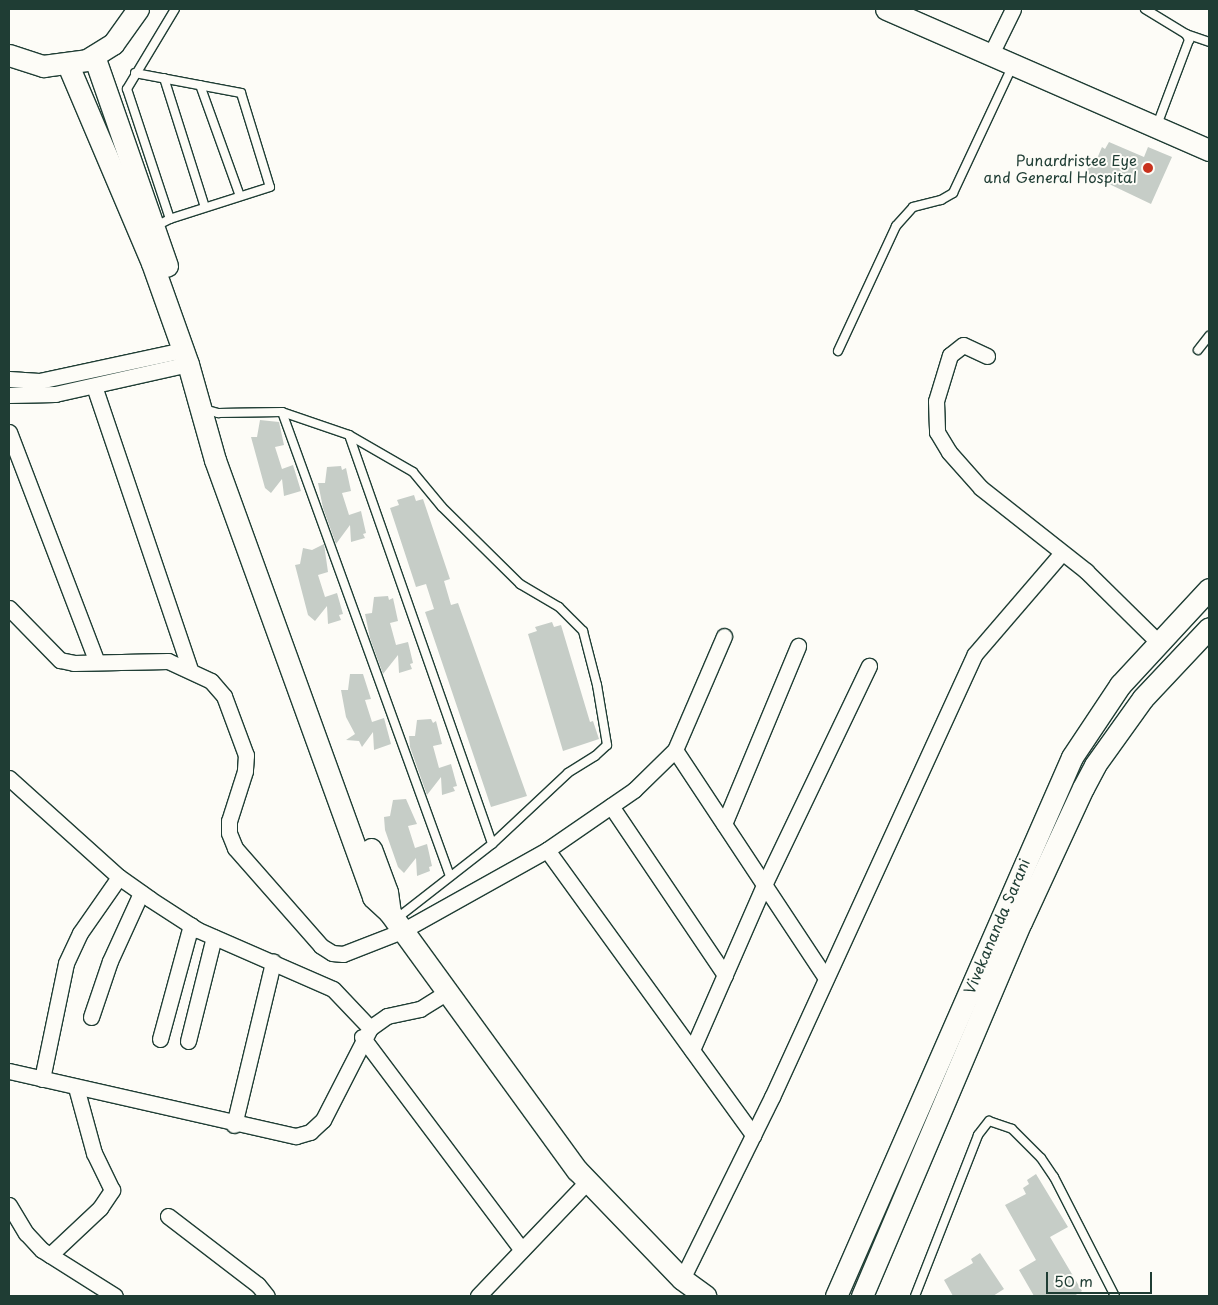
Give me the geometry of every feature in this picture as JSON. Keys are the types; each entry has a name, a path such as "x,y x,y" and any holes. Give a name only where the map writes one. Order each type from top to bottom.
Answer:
{"street":[{"path":"9,56 43,66 68,65 94,56 123,34 138,9"},
{"path":"886,9 1209,150"},
{"path":"991,54 1013,9"},
{"path":"94,56 117,92 152,239 183,349 210,411"},
{"path":"68,65 152,239 210,411 215,460 373,897 395,922 588,1182 682,1279 705,1296"},
{"path":"987,356 963,345 950,355 936,401 938,432 957,464 981,488 1165,636"},
{"path":"9,379 39,380 183,349"},
{"path":"9,395 55,394 94,386 183,349"},
{"path":"94,386 190,669"},
{"path":"9,432 97,662"},
{"path":"682,1279 753,1135 974,654 1062,553"},
{"name":"Vivekananda Sarani","path":"836,1296 1072,757 1110,698 1209,589"},
{"path":"9,608 60,660 74,663 168,661 190,669 211,682 224,696 241,738 245,771 229,821 229,833 235,848 321,946 332,953 357,951 395,922 547,850 634,790 675,750 724,636"},
{"name":"Vivekananda Sarani","path":"862,1296 1021,922 1095,765 1143,698 1209,629"},
{"path":"724,824 798,646"},
{"path":"692,1050 764,885 869,666"},
{"path":"675,750 826,976"},
{"path":"9,778 119,877 141,893 191,925 214,937 333,989 522,1250"},
{"path":"611,806 725,975"},
{"path":"547,850 753,1135"},
{"path":"42,1079 69,955 80,933 119,877"},
{"path":"91,1017 110,961 141,893"},
{"path":"160,1039 191,925"},
{"path":"188,1041 214,937"},
{"path":"234,1124 273,962"},
{"path":"9,1071 234,1124 296,1136 310,1132 332,1106 366,1033 387,1016 420,1009 446,993"},
{"path":"949,1035 969,1044"},
{"path":"50,1255 100,1208 112,1190 94,1153 76,1087"},
{"path":"478,1296 588,1182"},
{"path":"9,1205 26,1233 50,1255 115,1296"},
{"path":"168,1216 258,1285 267,1296"}],"lane":[{"path":"117,92 135,73 175,9"},
{"path":"1145,9 1186,34 1209,42"},
{"path":"1156,127 1186,51 1189,40 1186,34"},
{"path":"838,351 896,226 913,207 941,200 953,193 1013,65"},
{"path":"135,73 241,93 270,187 205,207 152,239"},
{"path":"164,78 205,207"},
{"path":"200,85 240,196"},
{"path":"1198,350 1209,336"},
{"path":"210,411 282,412 349,435 412,472 442,507 520,584 559,607 583,631 597,684 607,744 595,756 568,773 492,844 395,922"},
{"path":"282,412 450,876"},
{"path":"349,435 492,844"},
{"path":"915,1296 978,1135 989,1121 1012,1129 1041,1158 1054,1177 1116,1296"}],"building":[{"path":"1109,142 1144,157 1148,147 1172,157 1151,204 1086,173 1092,159 1096,161 1102,147 1105,149"},
{"path":"260,420 279,422 284,445 275,447 282,469 293,465 301,491 284,496 282,479 271,493 265,488 251,437 257,437"},
{"path":"341,466 342,470 346,468 351,491 342,493 349,515 361,511 366,533 363,534 365,538 351,542 350,525 336,544 323,508 318,483 325,483 327,467"},
{"path":"414,495 416,501 423,499 450,579 444,581 451,605 458,603 527,796 491,807 425,612 434,609 426,584 416,587 390,508 399,505 397,500"},
{"path":"324,544 328,572 318,575 325,597 337,593 343,614 339,615 341,620 328,624 327,606 315,621 308,615 295,565 300,564 303,548 312,550"},
{"path":"388,596 389,600 393,598 398,621 390,623 396,645 408,642 413,663 410,664 412,669 399,673 398,655 383,674 370,638 365,614 372,613 374,597"},
{"path":"552,622 554,627 561,625 590,722 593,721 599,739 563,751 528,634 537,631 535,627"},
{"path":"350,674 363,674 371,699 365,700 372,722 384,718 391,744 374,750 373,732 362,747 359,741 346,740 355,734 346,717 341,690 348,690"},
{"path":"431,719 433,723 436,721 442,744 433,746 439,768 451,764 457,786 453,787 455,791 442,795 441,777 427,795 410,747 409,736 415,736 417,720"},
{"path":"406,799 417,824 408,826 415,848 427,844 432,866 429,867 430,871 417,876 416,858 404,873 398,867 385,830 384,817 390,816 393,800"},
{"path":"1036,1174 1068,1227 1050,1237 1082,1291 1074,1296 1034,1296 1019,1270 1036,1260 1005,1205 1026,1194 1023,1188 1029,1184 1027,1180"},
{"path":"980,1253 1004,1289 993,1296 953,1296 944,1280 973,1263 971,1259"}],"place":[{"name":"Punardristee Eye and General Hospital","path":"1148,168"}]}
